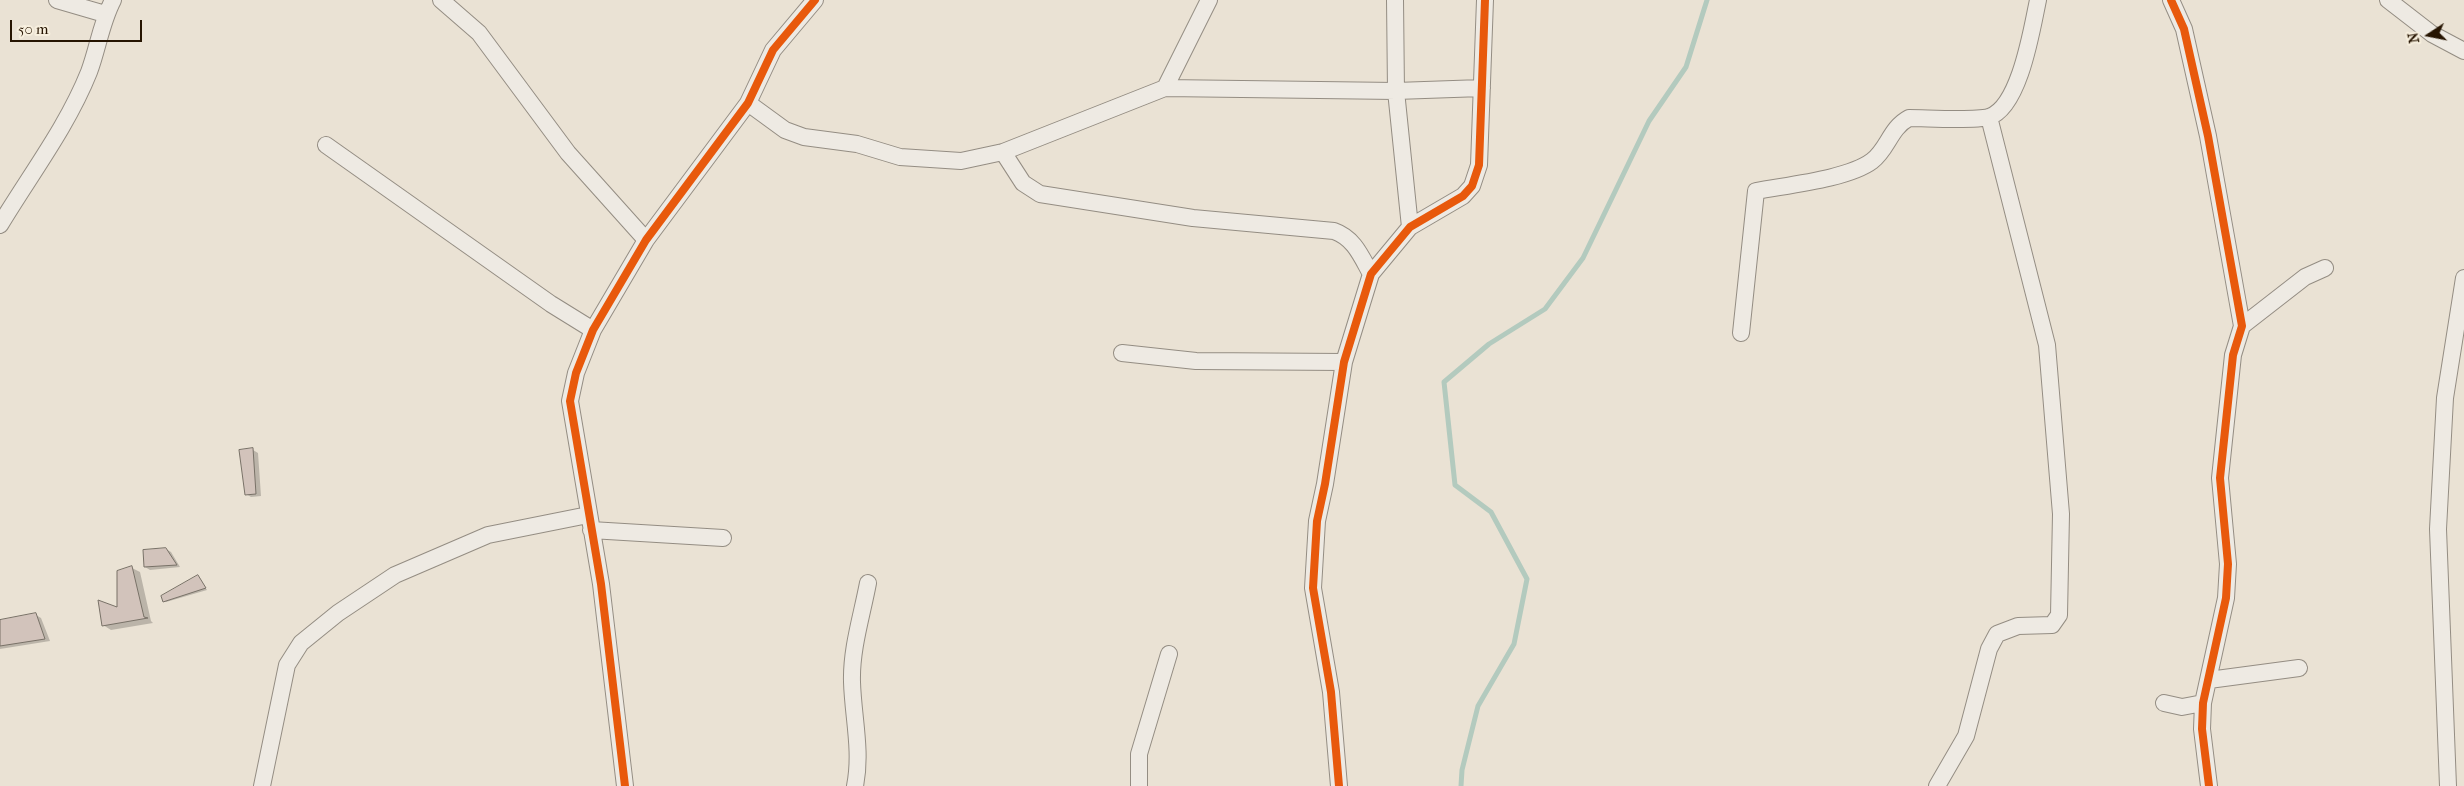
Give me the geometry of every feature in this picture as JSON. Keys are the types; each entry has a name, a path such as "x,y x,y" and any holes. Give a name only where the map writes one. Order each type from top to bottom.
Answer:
{"street":[{"path":"0,225 65,120 89,72 109,7 56,0"},
{"path":"441,0 480,34 568,153 646,240"},
{"path":"625,786 601,584 589,523 570,401 576,373 593,330 646,240 748,103 773,50 815,0"},
{"path":"1165,88 1208,0"},
{"path":"1395,0 1396,90 1410,227"},
{"path":"1339,786 1331,692 1313,588 1317,521 1325,484 1344,362 1372,274 1410,227 1464,196 1472,186 1479,165 1485,0"},
{"path":"1741,333 1756,191 1856,170 1871,162 1882,153 1891,135 1902,122 1909,118 1989,117 2001,110 2022,74 2038,0"},
{"path":"2171,0 2184,29 2208,136 2242,326 2233,355 2220,478 2228,564 2226,598 2203,703 2202,729 2209,786"},
{"path":"2388,0 2432,34 2464,51"},
{"path":"748,103 785,130 804,137 857,144 900,157 961,161 1003,152 1165,88 1396,90 1482,88"},
{"path":"1937,786 1966,736 1989,649 1997,634 2018,626 2052,625 2059,615 2061,514 2047,344 1989,117"},
{"path":"326,145 551,304 593,330"},
{"path":"1003,152 1023,183 1040,194 1193,218 1334,231 1345,234 1353,242 1372,274"},
{"path":"2242,326 2304,277 2325,268"},
{"path":"2448,786 2438,529 2445,398 2464,278"},
{"path":"1122,354 1196,362 1344,362"},
{"path":"262,786 288,665 301,643 338,613 395,575 488,535 589,523 723,538"},
{"path":"856,786 858,770 852,682 853,662 868,583"},
{"path":"1139,786 1139,754 1169,654"},
{"path":"2209,680 2299,668"},
{"path":"2164,703 2182,707 2203,703"}],"building":[{"path":"253,448 256,494 245,495 239,450"},
{"path":"166,548 177,565 144,567 143,550"},
{"path":"132,566 144,617 148,618 102,626 98,600 117,607 117,571"},
{"path":"198,575 206,588 163,602 161,596"},
{"path":"36,613 45,639 0,646 0,620"}],"waterway":[{"path":"1461,786 1462,770 1478,706 1514,644 1527,579 1491,512 1455,485 1444,382 1489,344 1545,309 1583,258 1649,121 1686,67 1707,0"}],"cycle path":[{"path":"625,786 601,584 570,401 576,373 593,330 646,240 748,103 773,50 815,0"},
{"path":"1339,786 1331,692 1313,588 1317,521 1325,484 1344,362 1371,274 1410,227 1463,196 1472,186 1479,165 1485,0"},
{"path":"2171,0 2184,29 2208,136 2242,326 2233,355 2220,478 2228,564 2226,598 2203,703 2202,729 2209,786"}]}
